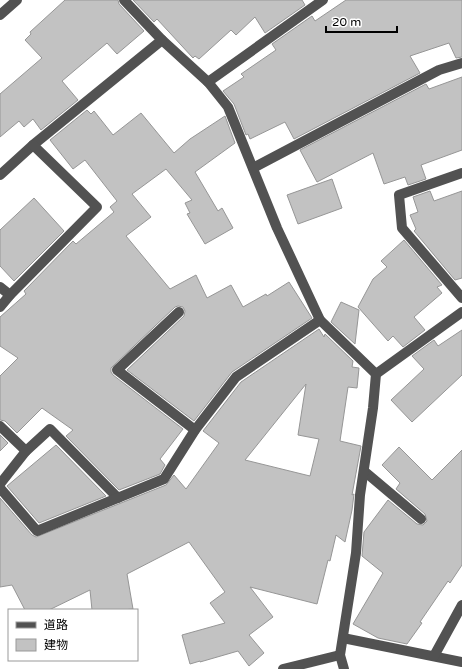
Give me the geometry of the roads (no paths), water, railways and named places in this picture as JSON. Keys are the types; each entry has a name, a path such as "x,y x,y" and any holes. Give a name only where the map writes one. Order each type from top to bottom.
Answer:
{"street":[{"path":"0,15 17,0"},
{"path":"124,0 162,40 208,82 228,107 277,228 320,320 376,374"},
{"path":"208,82 323,0"},
{"path":"0,175 32,145 162,40"},
{"path":"253,168 440,70 462,63"},
{"path":"0,307 97,207 32,145"},
{"path":"462,172 399,195 402,228 462,298"},
{"path":"0,288 10,295"},
{"path":"179,312 117,370 195,430"},
{"path":"344,669 340,655 356,553 360,495 373,408 376,374 462,312"},
{"path":"0,488 37,531 164,479 195,430 236,377 320,320"},
{"path":"0,426 26,451"},
{"path":"0,484 26,451 50,429 118,498"},
{"path":"364,471 421,519"},
{"path":"434,656 462,604"},
{"path":"343,638 462,662"},
{"path":"284,669 340,655"}]}
